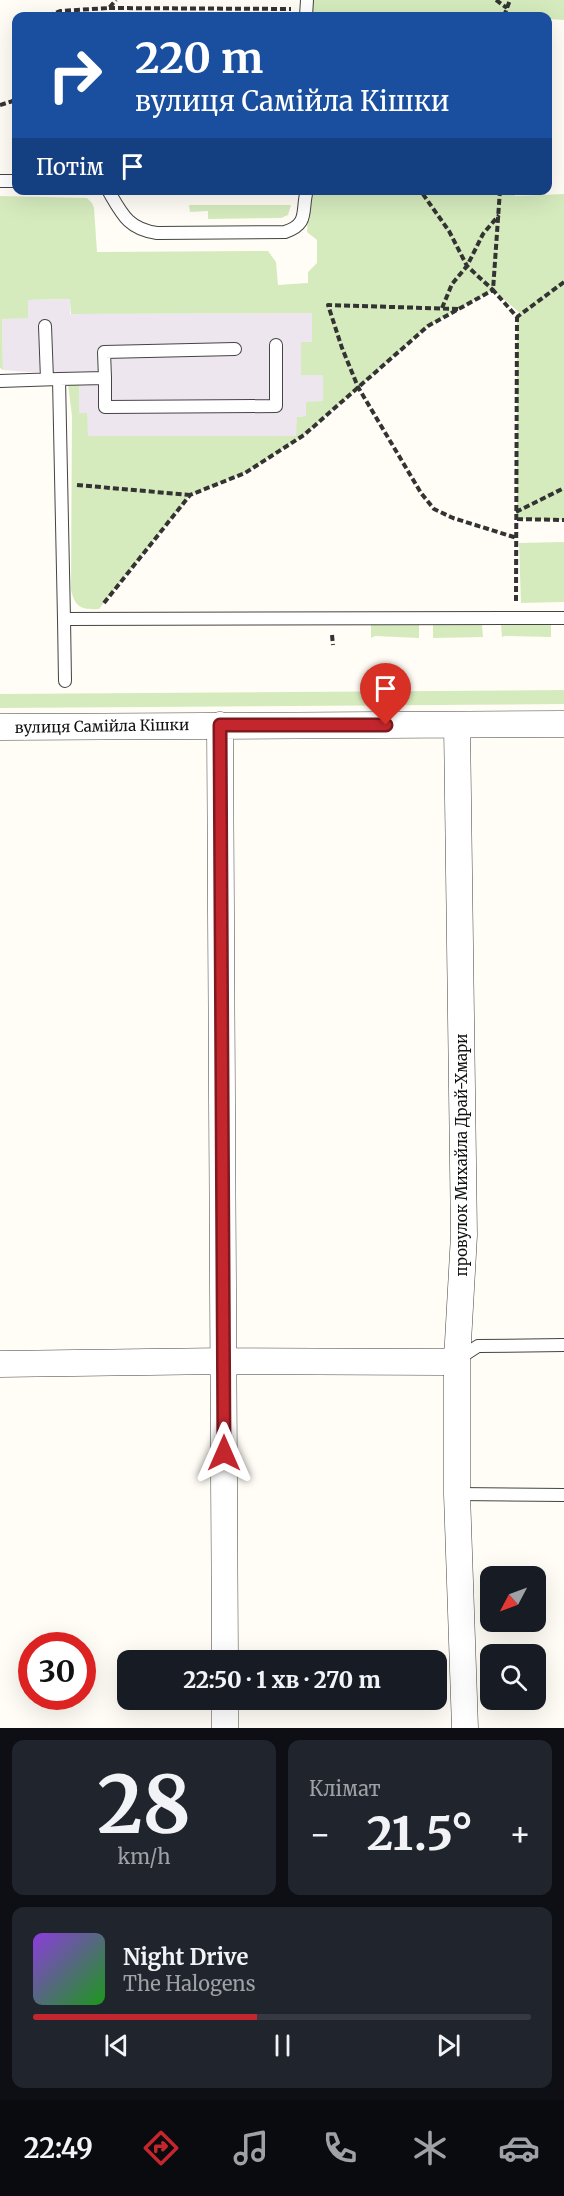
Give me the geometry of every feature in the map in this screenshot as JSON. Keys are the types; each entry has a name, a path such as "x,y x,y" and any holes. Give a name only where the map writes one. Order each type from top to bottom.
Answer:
{"street":[{"name":"вулиця Самійла Кішки","path":"0,727 564,724"},
{"path":"220,725 225,1650"},
{"name":"провулок Михайла Драй-Хмари","path":"457,725 464,1234 457,1360 457,1494 465,1728"},
{"path":"0,1364 223,1361 442,1362 457,1360"},
{"path":"225,1710 225,1728"}],"lane":[{"path":"111,195 126,220 148,232 285,231 294,229 304,216 306,195"},
{"path":"116,204 117,195"},
{"path":"45,326 53,379 61,484 65,681"},
{"path":"235,349 104,352 105,407 276,406 276,345"},
{"path":"0,381 105,378"},
{"path":"64,619 564,618"},
{"path":"457,1360 478,1346 564,1345"},
{"path":"457,1494 564,1495"}],"path":[{"path":"109,8 116,0"},
{"path":"496,0 507,8"},
{"path":"506,12 510,0"},
{"path":"58,12 109,8 306,9"},
{"path":"424,195 449,231 467,266 517,317 516,618"},
{"path":"493,290 500,195"},
{"path":"441,308 452,285 467,266 483,234 500,214"},
{"path":"517,317 564,282"},
{"path":"61,484 190,495 244,473 304,435 428,326 493,290"},
{"path":"459,309 328,305 358,387 421,493 434,509 453,518 516,538"},
{"path":"516,512 564,489"},
{"path":"90,620 190,495"},
{"path":"516,519 564,520"}],"shaded area":[{"path":"71,299 70,314 312,313 313,342 301,342 301,375 323,375 323,401 306,416 297,417 297,436 87,436 87,414 79,413 79,385 76,372 3,370 2,318 28,300"}],"green space":[{"path":"312,0 564,0 564,20 552,19 552,12 311,12"},
{"path":"564,194 564,520 517,519 517,317 521,314 493,290 428,326 304,435 245,473 190,495 99,609 83,608 77,604 71,590 72,416 68,384 79,385 79,413 87,413 88,436 296,436 297,417 306,416 306,402 323,401 323,375 301,375 301,342 312,342 312,313 71,314 70,299 28,300 28,318 2,319 3,370 0,368 0,196 87,198 94,208 97,252 268,251 276,262 278,285 308,283 308,272 317,263 317,240 307,232 309,195 515,196"},
{"path":"189,205 291,205 288,215 281,218 208,219 208,211 190,212"},
{"path":"564,542 564,602 521,603 519,543"},
{"path":"551,623 551,637 502,637 501,625"},
{"path":"371,624 419,624 419,638 375,636 371,638"},
{"path":"433,625 482,625 483,637 433,638"},
{"path":"564,690 564,704 0,708 0,694"}],"route":[{"path":"224,1453 220,725 386,725"}]}
